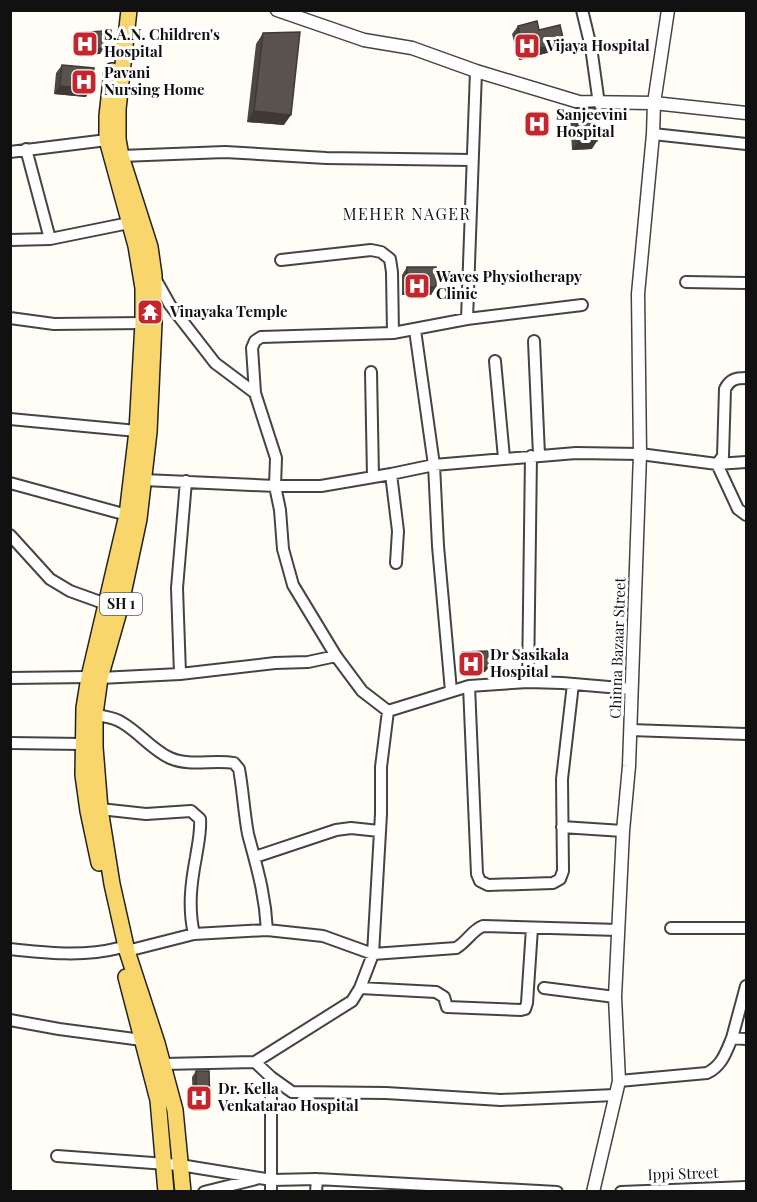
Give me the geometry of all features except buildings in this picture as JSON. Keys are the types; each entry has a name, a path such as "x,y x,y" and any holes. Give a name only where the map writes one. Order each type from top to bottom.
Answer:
{"main road":[{"name":"SH 1","path":"119,10 107,116 107,140 129,223 147,274 154,334 144,480 139,519 120,608 84,708 83,775 88,811 158,1100 166,1191"},
{"name":"SH 1","path":"129,10 118,109 118,139 121,156 150,247 137,431 127,515 106,604 95,677 94,747 100,809 123,950 163,1064 175,1110 183,1191"}],"street":[{"path":"277,10 364,40 412,48 476,71 579,102 654,103 747,113"},
{"path":"582,10 591,47 599,104"},
{"name":"Chinna Bazaar Street","path":"593,1191 619,1081 615,997 632,689 640,454 638,294 654,103 668,10"},
{"path":"467,319 476,71"},
{"path":"653,134 747,144"},
{"path":"10,152 107,140"},
{"path":"26,149 50,239"},
{"path":"121,156 225,152 326,158 472,160"},
{"path":"10,240 50,239 129,223"},
{"path":"282,260 371,250 381,252 390,259 392,272 393,333"},
{"path":"147,274 215,363 255,393"},
{"path":"686,282 747,283"},
{"path":"388,711 362,692 336,656 293,585 283,549 280,510 275,486 276,458 255,393 252,348 255,341 261,337 393,333 467,319 582,305"},
{"path":"10,318 54,324 144,323"},
{"path":"415,330 434,465 438,546 451,691"},
{"path":"528,682 535,455 534,341"},
{"path":"495,361 504,458"},
{"path":"371,372 373,477"},
{"path":"717,464 723,456 725,389 729,381 736,378 747,378"},
{"path":"10,419 137,431"},
{"path":"144,480 321,486 434,465 576,453 640,454 717,464 747,462"},
{"path":"717,464 738,509 747,515"},
{"path":"391,474 398,531 396,563"},
{"path":"180,674 177,588 186,481"},
{"path":"10,483 127,515"},
{"path":"10,535 14,549 50,579 69,591 106,604"},
{"path":"10,678 180,674 275,663 308,662 336,656"},
{"path":"388,711 469,686 528,682 632,689"},
{"path":"469,686 477,874 480,882 488,885 553,884 560,879 563,871 562,779 573,684"},
{"path":"163,1064 255,1062 352,1001 360,988 372,954 381,767 388,711"},
{"path":"95,714 119,720 171,759 184,762 225,761 234,763 239,769 248,832 266,907 267,930"},
{"path":"630,730 747,734"},
{"path":"10,743 82,744"},
{"path":"100,809 146,814 191,811 200,819 201,830 191,883 190,916 194,934"},
{"path":"562,827 623,831"},
{"path":"255,857 336,830 351,828 379,831"},
{"path":"10,949 53,953 123,950 194,934 267,930 322,936 372,954 456,948 463,944 476,929 483,927 618,930"},
{"path":"360,988 435,992 444,997 447,1007 521,1011 525,1009 527,1003 532,928"},
{"path":"671,928 747,928"},
{"path":"619,1081 707,1073 716,1069 732,1038 747,986"},
{"path":"544,988 615,997"},
{"path":"10,1020 142,1040"},
{"path":"732,1038 747,1039"},
{"path":"255,1062 292,1092 386,1093 501,1101 615,1095"},
{"path":"271,1077 267,1179 271,1191"},
{"path":"57,1156 180,1165 267,1179 317,1179 557,1191"},
{"path":"204,1191 267,1179"},
{"path":"316,1191 317,1179"},
{"name":"Ippi Street","path":"621,1191 747,1187"}],"place":[{"name":"S.A.N. Children's Hospital","path":"85,44"},
{"name":"Vijaya Hospital","path":"527,46"},
{"name":"Pavani Nursing Home","path":"84,82"},
{"name":"Sanjeevini Hospital","path":"537,124"},
{"name":"Waves Physiotherapy Clinic","path":"417,286"},
{"name":"Vinayaka Temple","path":"150,312"},
{"name":"Dr Sasikala Hospital","path":"471,664"},
{"name":"Dr. Kella Venkatarao Hospital","path":"199,1098"}],"district":[{"name":"MEHER NAGER","path":"407,214"}]}
